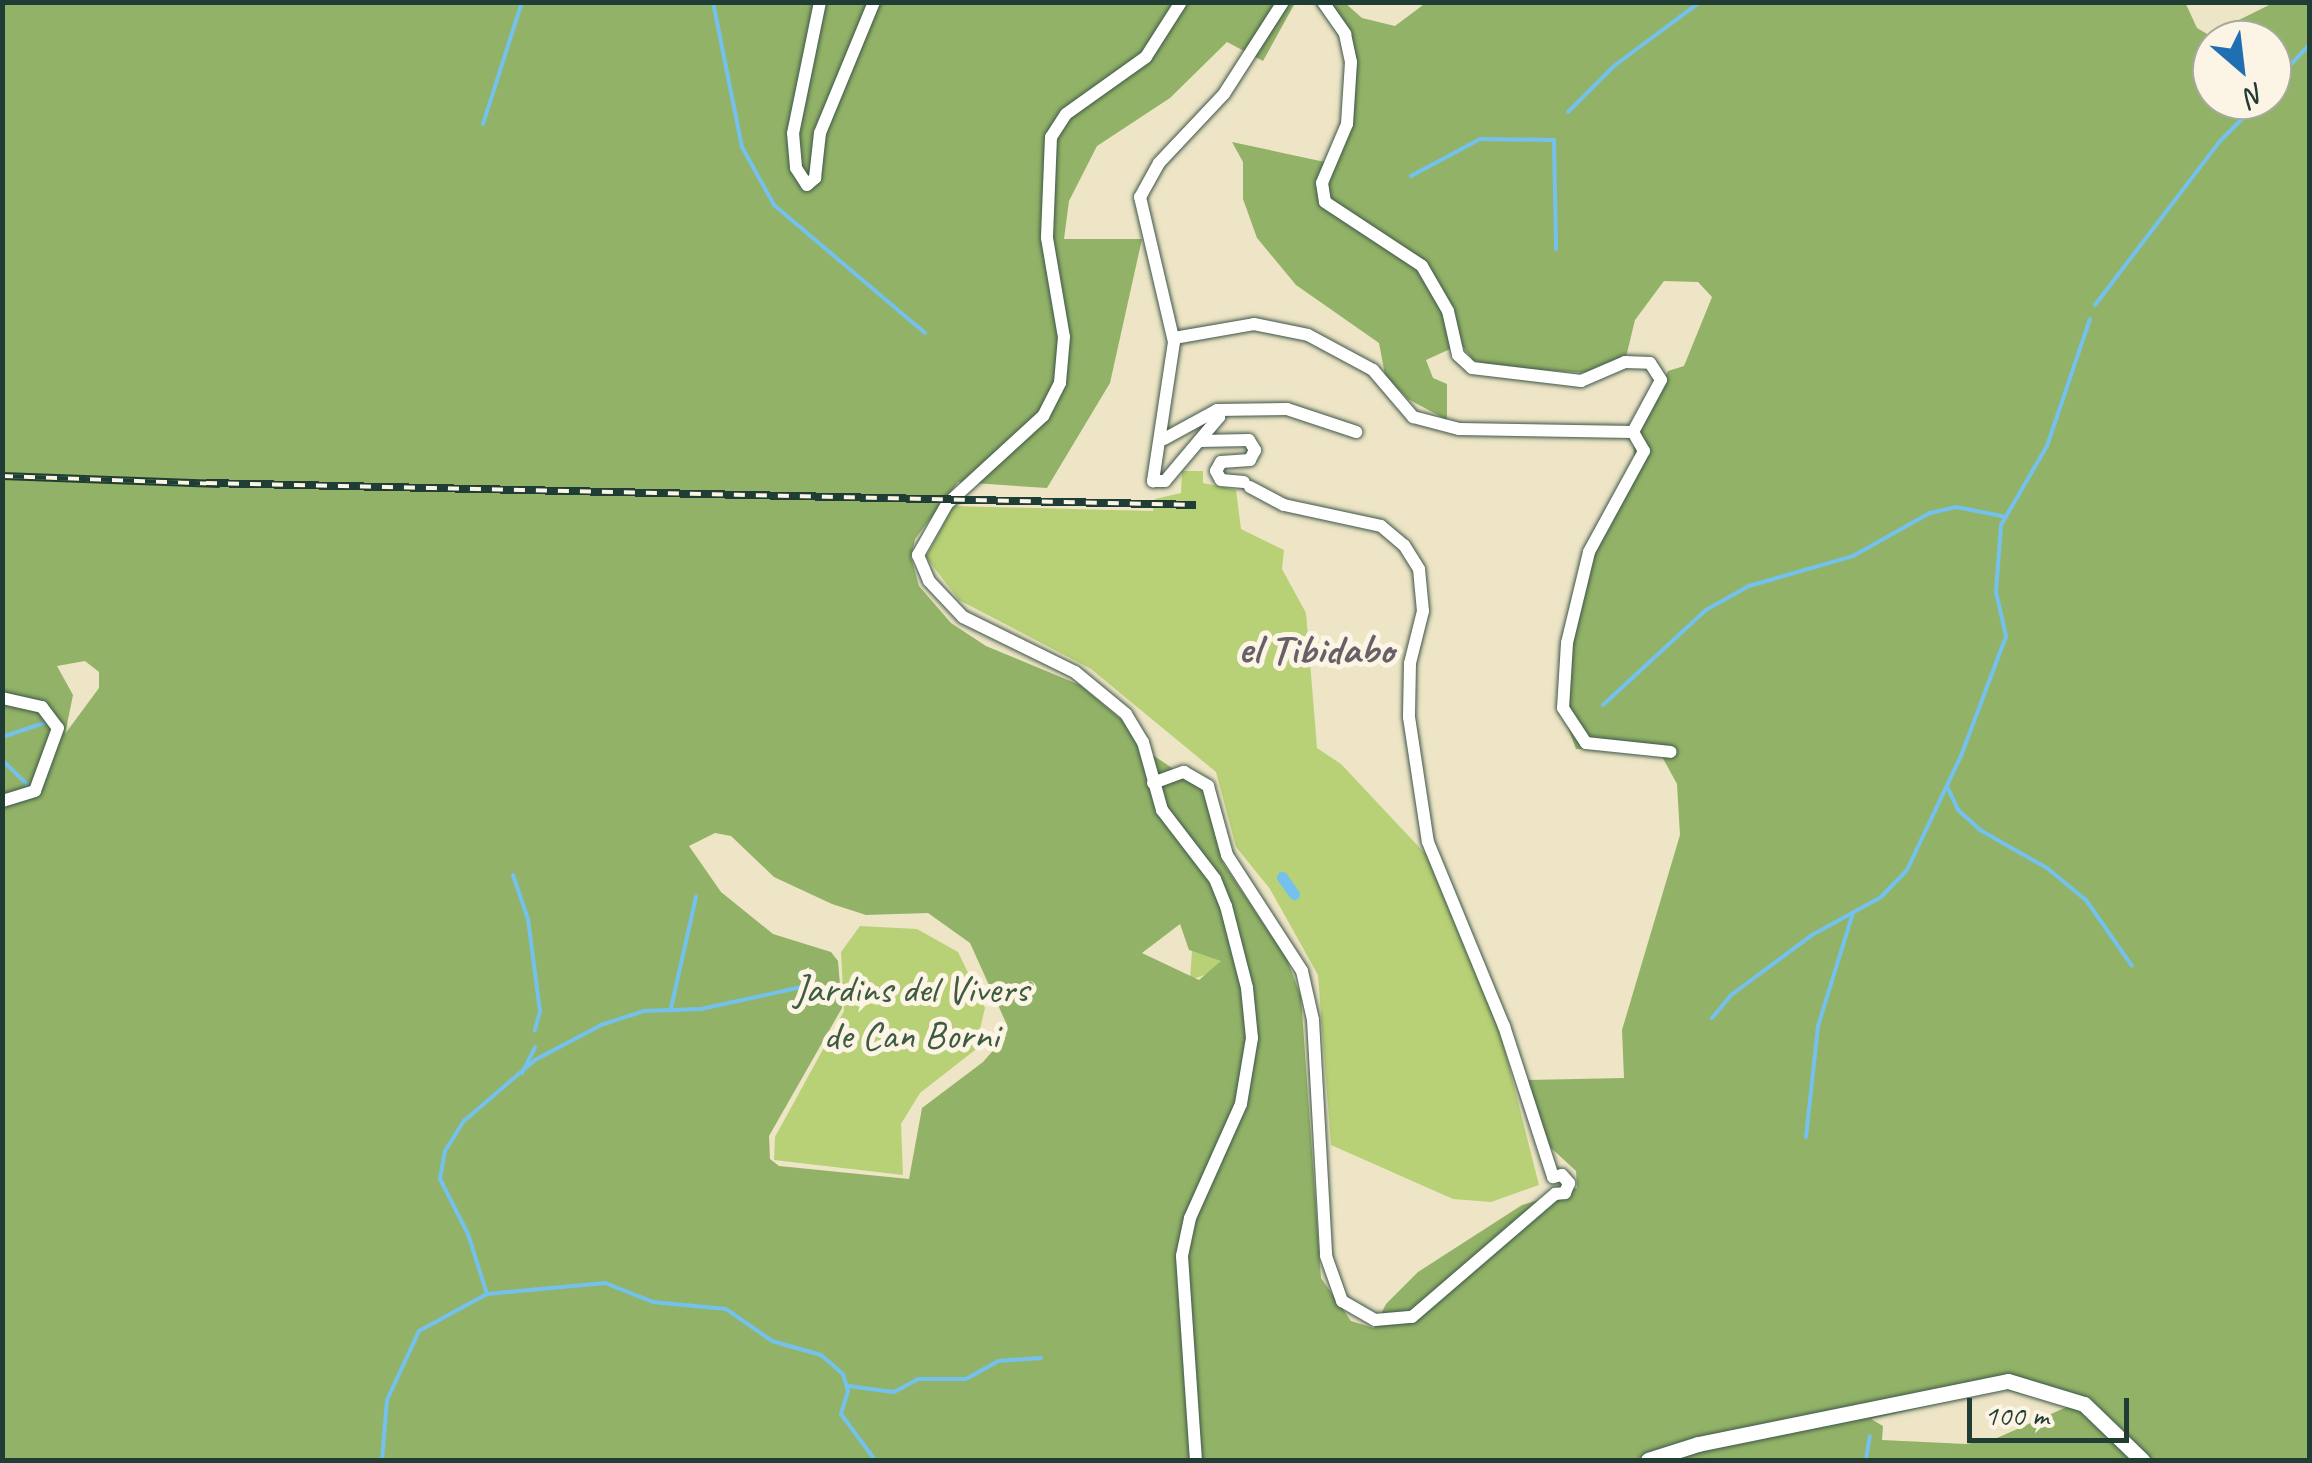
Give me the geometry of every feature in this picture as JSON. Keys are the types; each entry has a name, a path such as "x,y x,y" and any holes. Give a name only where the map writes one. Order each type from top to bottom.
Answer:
{"main road":[{"path":"1648,1460 1682,1447 1998,1381 2037,1385 2084,1404 2142,1460"}],"street":[{"path":"820,2 793,133 796,168 809,184 820,134 874,2"},
{"path":"1181,2 1146,57 1066,114 1051,137 1047,238 1064,337 1060,383 1042,416 945,507 918,554 929,581 963,617 1075,672 1118,706 1141,736 1154,783 1174,830 1221,892 1247,988 1252,1038 1241,1104 1190,1218 1182,1256 1196,1460"},
{"path":"1217,410 1218,417 1157,484 1152,475 1164,438 1174,338 1140,197 1160,163 1234,80 1284,2"},
{"path":"1323,2 1345,34 1351,62 1348,124 1322,183 1325,202 1422,266 1448,311 1458,355 1472,368 1581,381 1625,362 1650,363 1661,380 1632,432"},
{"path":"1174,338 1254,324 1308,335 1373,370 1414,417 1459,429 1632,432 1642,444 1642,458 1592,543 1567,642 1563,708 1586,742 1672,752"},
{"path":"1164,438 1217,410 1287,408 1356,432"},
{"path":"1154,783 1184,772 1208,786 1228,855 1302,970 1313,1020 1326,1256 1342,1302 1375,1320 1412,1317 1555,1194 1504,1026 1428,842 1415,781 1408,681 1423,611 1419,569 1404,544 1381,526 1308,510 1247,484 1221,480 1216,471 1221,462 1250,460 1255,450 1250,440 1196,441"},
{"path":"2,698 53,715 58,733 32,794 2,801"}],"green space":[{"path":"1427,2 2185,2 2193,20 2192,120 2292,120 2292,20 2239,20 2273,3 2309,3 2309,1460 3,1460 3,3 1295,3 1263,61 1227,42 1170,98 1097,146 1069,201 1064,239 1142,239 1110,383 1047,488 958,482 915,539 911,557 919,586 951,623 986,646 1080,685 1123,721 1138,745 1203,789 1223,863 1287,959 1301,997 1321,1278 1351,1321 1374,1328 1386,1304 1418,1272 1522,1205 1577,1188 1576,1171 1549,1146 1528,1080 1624,1078 1622,1030 1680,835 1677,784 1659,751 1576,749 1558,701 1587,544 1634,458 1633,438 1668,371 1684,366 1712,297 1698,282 1664,281 1635,320 1626,357 1588,373 1495,367 1473,360 1461,344 1426,360 1433,378 1447,384 1447,420 1408,399 1385,375 1379,343 1296,285 1257,238 1243,199 1243,162 1232,142 1325,162 1341,126 1346,65 1345,46 1318,3 1345,3 1362,18 1395,26","holes":["85,661 99,672 99,688 65,734 73,695 57,666","715,833 731,836 774,877 832,904 866,915 928,913 970,943 1007,1025 1006,1036 983,1062 922,1108 909,1179 779,1166 770,1159 769,1136 842,1008 838,961 831,952 773,934 721,892 689,846","1180,924 1189,950 1221,961 1199,980 1142,953","2002,1389 2069,1406 1997,1438 1966,1444 1882,1440 1883,1426 1871,1419"]},
{"path":"1182,471 1203,471 1203,483 1236,490 1241,529 1284,550 1282,569 1306,613 1317,748 1341,764 1434,863 1492,999 1539,1185 1491,1202 1453,1199 1331,1145 1318,975 1270,889 1236,847 1216,772 1091,669 959,600 926,557 953,506 1153,511 1155,499 1181,493"},
{"name":"Jardins del Vivers de Can Borni","path":"860,926 917,929 958,952 985,1008 975,1050 920,1093 901,1124 903,1175 774,1160 775,1137 844,1011 841,952"},
{"path":"1192,951 1222,960 1211,973 1190,980"}],"waterway":[{"path":"483,124 522,2"},
{"path":"713,2 742,147 774,205 925,333"},
{"path":"1568,112 1614,66 1700,2"},
{"path":"2292,63 2310,44"},
{"path":"2095,305 2220,141 2241,120"},
{"path":"1411,176 1480,139 1554,140 1556,249"},
{"path":"1712,1018 1731,995 1812,935 1881,897 1907,870 1961,756 2006,636 1996,592 2001,525 2047,446 2090,319"},
{"path":"1603,705 1706,610 1749,586 1853,556 1930,513 1956,507 2002,516"},
{"path":"2,737 44,723"},
{"path":"2,760 27,784"},
{"path":"1947,786 1958,810 1980,830 2047,868 2086,900 2132,966"},
{"path":"513,875 528,919 540,1011 535,1030"},
{"path":"1282,877 1294,894"},
{"path":"671,1008 696,897"},
{"path":"1806,1137 1818,1026 1853,913"},
{"path":"382,1460 387,1400 419,1331 487,1294 468,1234 440,1179 445,1151 464,1121 535,1060 601,1025 644,1011 701,1009 802,987"},
{"path":"522,1073 535,1047"},
{"path":"487,1294 605,1283 653,1302 726,1309 772,1341 821,1355 843,1374 848,1391 841,1414 875,1460"},
{"path":"848,1386 894,1392 918,1379 966,1379 998,1361 1041,1358"},
{"path":"1866,1460 1870,1436"}],"railway":[{"path":"2,476 220,484"},
{"path":"206,483 1196,505"}],"district":[{"name":"el Tibidabo","path":"1316,650"}]}
